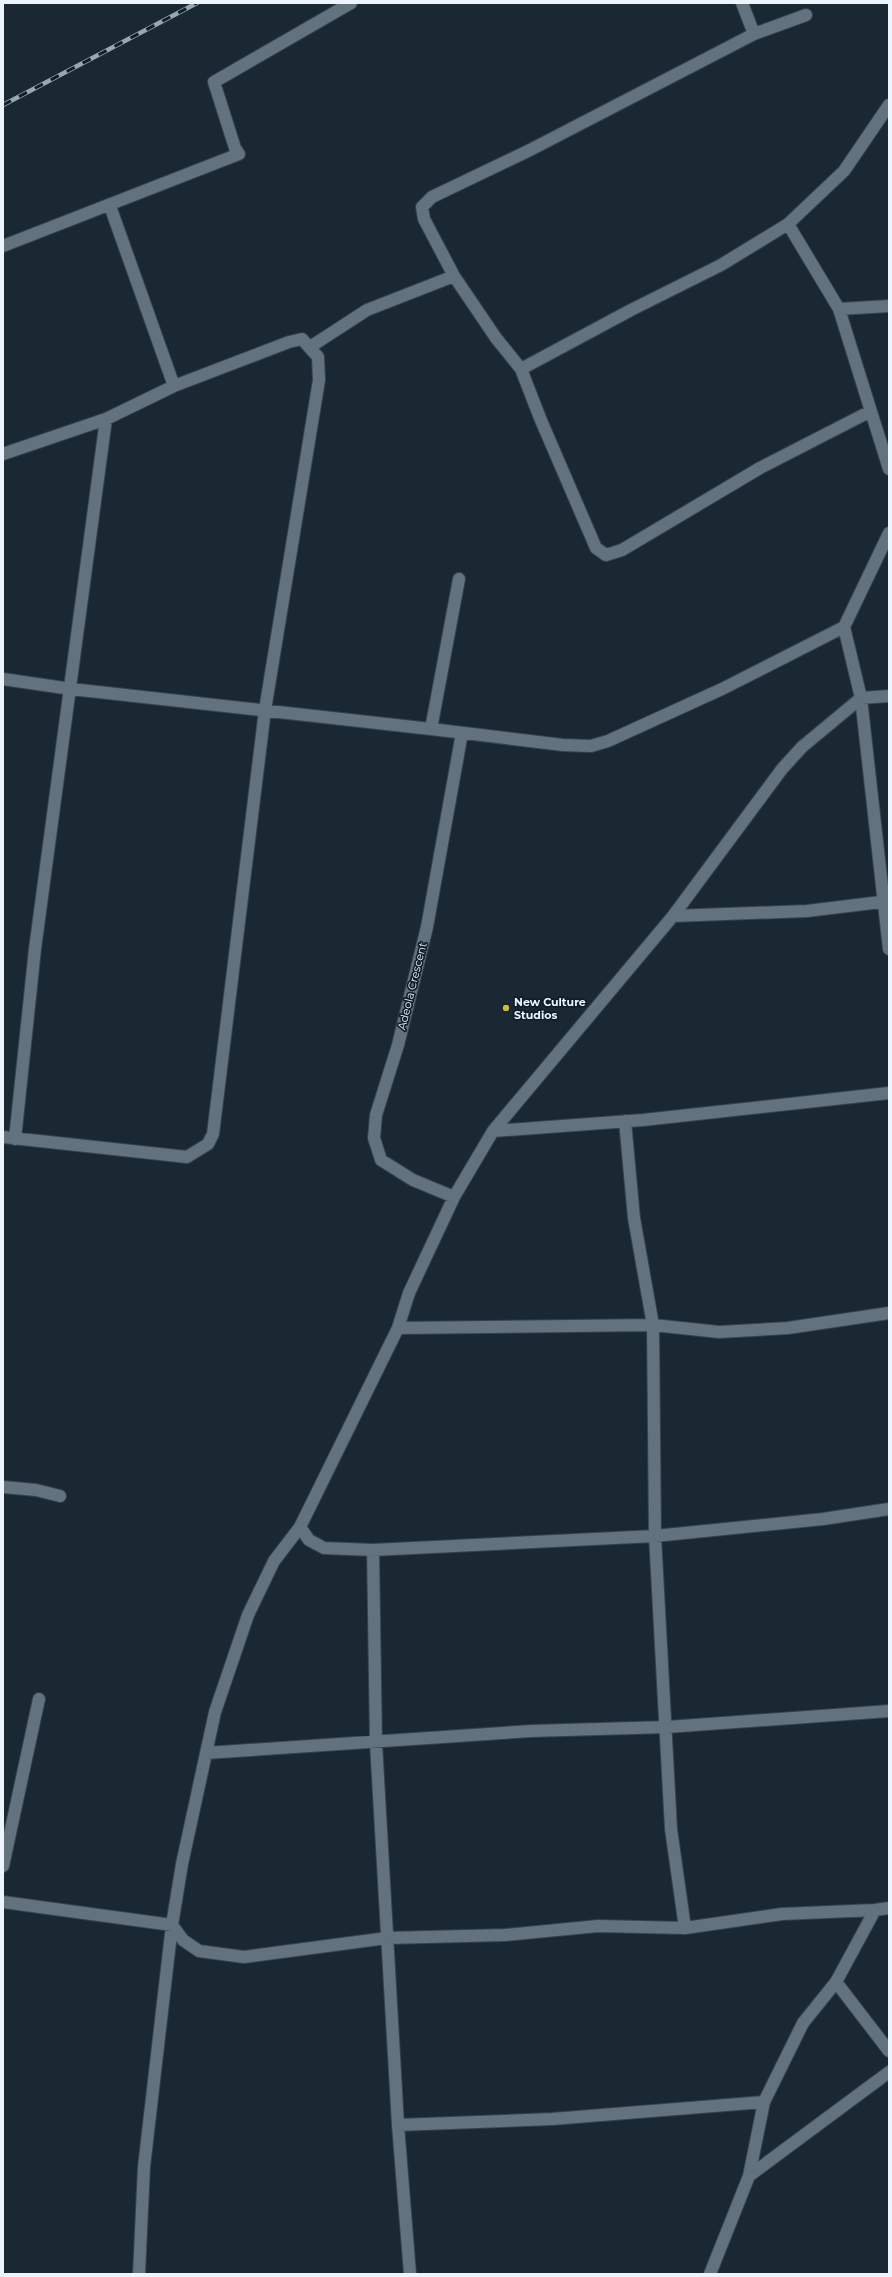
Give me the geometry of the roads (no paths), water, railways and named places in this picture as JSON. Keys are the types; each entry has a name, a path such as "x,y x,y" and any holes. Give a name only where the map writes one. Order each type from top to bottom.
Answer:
{"street":[{"path":"3,246 110,206 239,154 235,148 214,82 351,3"},
{"path":"742,3 754,34"},
{"path":"806,15 754,34 530,150 432,197 422,207 424,218 454,276 496,338 521,369 540,418 596,548 606,555 622,550 760,468 869,412"},
{"path":"521,369 630,310 721,265 788,224 844,172 889,105"},
{"path":"110,206 174,386"},
{"path":"788,224 839,309 869,412 889,469"},
{"path":"310,347 367,310 454,276"},
{"path":"839,309 889,306"},
{"path":"3,454 106,419 174,386 289,342 302,339 318,357 319,380 265,710 213,1134 208,1144 187,1156 9,1138 71,689 106,419"},
{"path":"3,679 71,689 431,729 563,746 591,746 608,742 722,689 844,627 889,533"},
{"path":"431,729 459,579"},
{"path":"844,627 861,698 887,902 889,949"},
{"path":"139,2274 144,2167 172,1925 182,1864 215,1712 248,1615 274,1561 300,1527 398,1328 408,1293 452,1196 493,1131 673,916 782,769 802,747 861,698 889,696"},
{"name":"Adeola Crescent","path":"452,1196 413,1180 382,1160 374,1138 376,1115 398,1045 427,927 462,733"},
{"path":"673,916 807,911 887,902"},
{"path":"493,1131 625,1121 889,1094"},
{"path":"625,1121 634,1218 653,1325 656,1536 667,1727 671,1829 685,1928"},
{"path":"398,1328 653,1325 718,1332 788,1328 889,1314"},
{"path":"3,1487 36,1490 60,1496"},
{"path":"300,1527 309,1540 324,1548 373,1550 656,1536 823,1519 889,1509"},
{"path":"373,1550 376,1743 398,2126 410,2274"},
{"path":"3,1866 39,1699"},
{"path":"206,1753 376,1743 531,1731 667,1727 889,1711"},
{"path":"3,1902 172,1925 183,1940 199,1951 244,1957 387,1938 504,1935 598,1926 685,1928 782,1914 875,1910 889,1908"},
{"path":"710,2274 749,2176 764,2102 803,2023 836,1982 875,1910"},
{"path":"836,1982 889,2051"},
{"path":"749,2176 889,2072"},
{"path":"398,2126 552,2119 764,2102"}],"railway":[{"path":"3,105 197,3"}],"place":[{"name":"New Culture Studios","path":"506,1008"}]}
